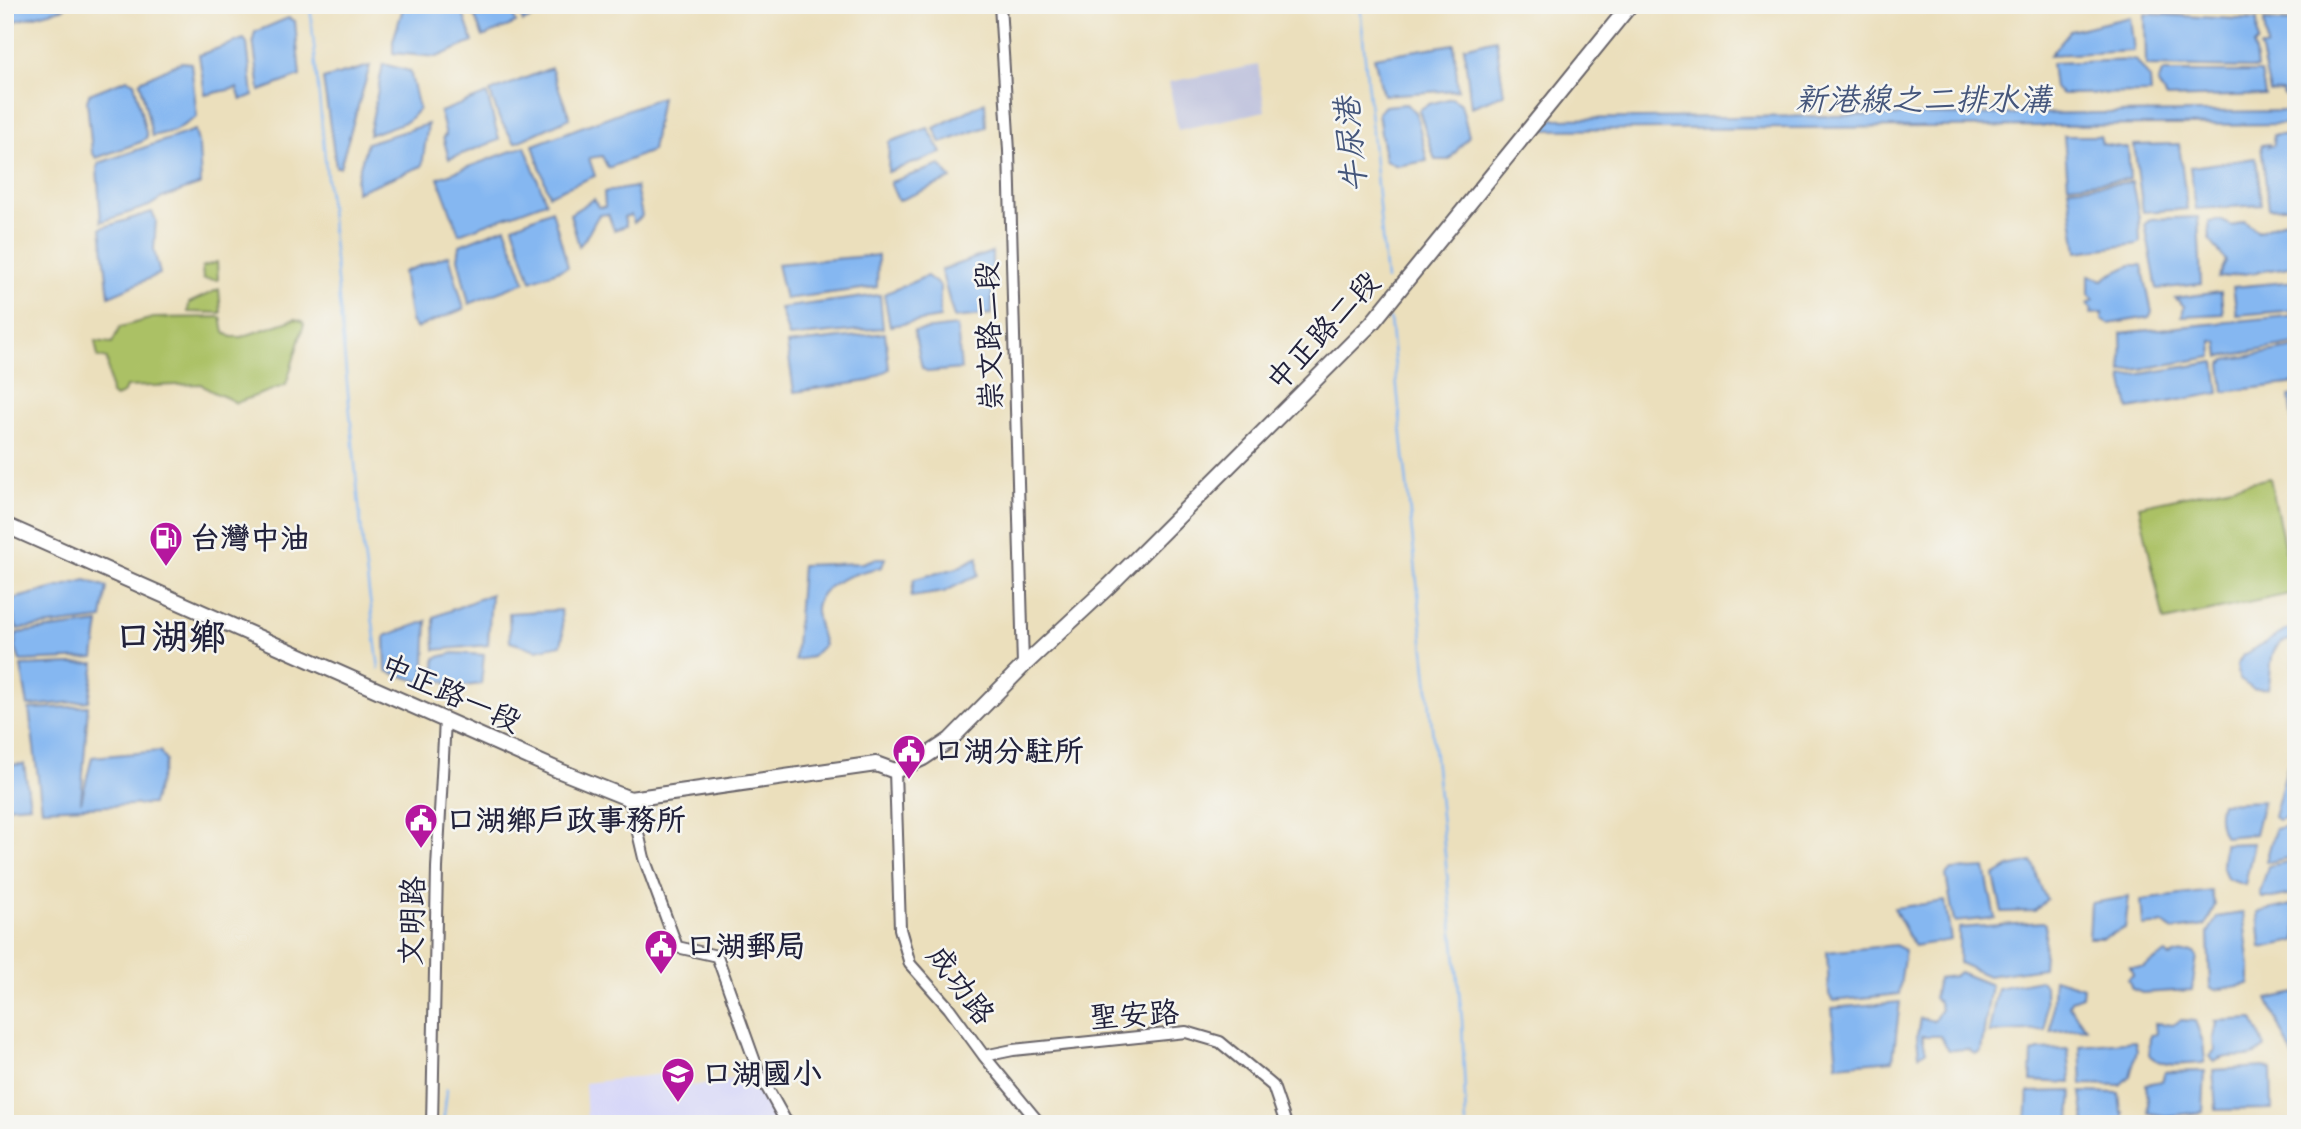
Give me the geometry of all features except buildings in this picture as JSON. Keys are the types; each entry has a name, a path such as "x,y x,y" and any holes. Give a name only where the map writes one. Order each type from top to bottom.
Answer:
{"main road":[{"name":"中正路二段","path":"895,771 923,758 950,740 1023,666 1118,577 1371,323 1630,5"},
{"name":"中正路一段","path":"5,525 630,799"},
{"path":"630,799 876,764 895,771"}],"street":[{"name":"崇文路二段","path":"1000,5 1009,151 1023,666"},
{"name":"文明路","path":"432,1124 437,868 445,720"},
{"name":"成功路","path":"895,771 900,929 905,951 911,964 1040,1124"},
{"path":"630,799 644,858 677,947 717,956 760,1073 785,1120 790,1124"},
{"name":"聖安路","path":"984,1056 1013,1050 1186,1032 1220,1042 1273,1086 1286,1124"}],"shaded area":[{"path":"1258,65 1265,111 1178,130 1169,82"},
{"name":"口湖國小","path":"753,1070 776,1119 763,1124 587,1124 585,1083 663,1074 663,1089 723,1082"}],"green space":[{"path":"217,262 218,280 203,279 202,267"},
{"path":"219,289 221,313 188,312 189,303"},
{"path":"221,317 224,332 232,337 241,337 295,319 302,321 304,324 286,385 236,403 201,384 126,387 123,394 115,397 111,394 107,359 98,357 95,341 112,343 120,327 153,318"},
{"path":"2270,478 2294,593 2164,621 2139,506"}],"water":[{"path":"5,5 65,5 65,8 5,24"},
{"path":"404,5 460,5 473,42 437,57 393,53 393,41"},
{"path":"470,5 510,5 516,23 483,37"},
{"path":"518,5 562,5 523,22"},
{"path":"2248,5 2296,5 2296,13 2253,11"},
{"path":"2145,14 2257,20 2258,41 2254,45 2257,68 2146,66"},
{"path":"2130,17 2134,51 2050,55 2070,31"},
{"path":"288,18 295,21 300,76 260,91 253,40 255,32"},
{"path":"2264,21 2296,23 2296,95 2284,96 2282,91 2270,92 2260,47 2267,47"},
{"path":"244,39 247,43 253,95 241,100 237,88 205,95 199,55"},
{"path":"1496,39 1504,94 1471,107 1464,47"},
{"path":"1454,44 1458,90 1383,95 1374,57"},
{"path":"2136,60 2150,79 2151,93 2062,94 2054,88 2051,63"},
{"path":"181,62 191,63 197,117 174,131 152,136 140,81"},
{"path":"383,64 410,71 419,109 408,121 369,135"},
{"path":"370,66 340,167 336,167 323,79"},
{"path":"551,68 570,118 515,143 499,118 490,92"},
{"path":"2162,72 2261,72 2265,95 2166,98 2158,84"},
{"path":"127,79 134,82 147,137 141,142 96,158 92,152 87,101 89,94"},
{"path":"487,94 499,140 449,159 440,112"},
{"path":"661,97 652,151 608,168 602,156 589,158 595,176 549,195 533,145"},
{"path":"1452,98 1461,104 1469,136 1449,160 1435,160 1419,110 1429,104"},
{"path":"985,102 986,127 941,143 934,128"},
{"path":"1406,104 1416,112 1427,161 1397,166 1385,160 1378,113 1385,106"},
{"path":"2296,111 2296,124 1540,130 1554,119"},
{"path":"428,124 422,166 356,192 356,180 367,143"},
{"path":"928,128 942,153 888,172 889,142"},
{"path":"195,130 201,184 101,222 97,168 99,163"},
{"path":"2273,135 2291,135 2296,166 2296,206 2269,208 2261,145 2274,145"},
{"path":"2064,136 2100,136 2102,144 2128,148 2130,179 2068,185"},
{"path":"2179,144 2187,209 2143,212 2134,145"},
{"path":"525,146 546,202 459,234 438,178"},
{"path":"2256,158 2262,205 2196,209 2190,167"},
{"path":"941,165 951,179 898,201 890,182"},
{"path":"2132,182 2139,218 2140,242 2077,252 2068,188"},
{"path":"636,187 642,216 634,223 631,215 624,217 626,226 614,230 608,214 599,215 579,246 570,214 594,199 598,207 605,207 604,192"},
{"path":"552,210 568,267 531,281 513,226"},
{"path":"152,212 156,220 154,250 160,274 109,296 101,228"},
{"path":"2295,216 2296,266 2218,278 2226,261 2210,240 2209,222 2221,220 2232,226 2244,221 2258,232"},
{"path":"2198,217 2201,284 2157,289 2145,224 2151,219"},
{"path":"505,227 525,282 469,304 458,258 460,245"},
{"path":"992,252 992,314 954,318 941,270"},
{"path":"449,255 464,309 416,328 411,321 403,272"},
{"path":"878,255 877,287 785,299 777,264"},
{"path":"2131,265 2142,265 2152,312 2149,317 2109,324 2102,320 2102,313 2090,314 2092,310 2087,304 2094,300 2089,295 2089,275 2103,280"},
{"path":"927,276 940,286 940,318 890,326 884,294"},
{"path":"2296,281 2296,310 2237,315 2233,287"},
{"path":"2221,292 2223,314 2182,316 2184,306 2175,298"},
{"path":"880,295 883,328 789,337 780,308"},
{"path":"2296,315 2296,344 2220,357 2218,342 2212,341 2213,357 2122,372 2121,333"},
{"path":"957,326 961,369 928,372 922,368 914,331"},
{"path":"885,333 889,369 869,381 794,392 787,344"},
{"path":"2296,348 2296,383 2224,392 2221,364 2226,360"},
{"path":"2215,362 2219,393 2129,409 2122,377"},
{"path":"2296,395 2296,454 2289,396"},
{"path":"978,557 978,575 944,592 911,597 914,579 957,568"},
{"path":"885,558 882,567 842,579 825,591 816,608 824,645 812,657 795,660 802,565 862,563"},
{"path":"86,580 107,587 102,619 17,629 9,600"},
{"path":"491,594 488,645 435,650 434,617"},
{"path":"561,610 561,645 537,650 510,642 509,613"},
{"path":"427,621 424,683 386,671 385,636"},
{"path":"99,623 94,658 20,661 15,646 17,633"},
{"path":"2296,625 2296,684 2292,640 2283,642 2274,651 2268,688 2253,689 2240,680 2237,665 2243,655"},
{"path":"454,653 484,655 481,684 448,688 446,682 436,680 435,658"},
{"path":"95,663 89,701 28,706 21,666"},
{"path":"88,706 81,802 92,757 160,751 166,761 152,804 42,809 29,709"},
{"path":"2294,763 2296,815 2278,820 2274,817 2288,764"},
{"path":"24,764 30,805 5,807 5,765"},
{"path":"2263,801 2255,834 2225,837 2219,820 2221,803"},
{"path":"2296,824 2296,856 2266,861 2275,829"},
{"path":"2254,843 2245,885 2227,879 2222,865 2224,844"},
{"path":"2296,860 2296,893 2262,898 2260,893 2268,866"},
{"path":"2032,862 2047,899 2035,911 2002,912 1994,876 2009,867"},
{"path":"1985,868 1995,918 1954,922 1946,875 1952,870"},
{"path":"2211,891 2215,905 2205,926 2173,930 2164,924 2143,926 2141,900"},
{"path":"2129,897 2125,928 2103,938 2089,938 2091,903"},
{"path":"1945,901 1951,940 1914,946 1894,908"},
{"path":"2296,904 2296,941 2261,948 2258,912"},
{"path":"2243,913 2250,984 2215,990 2210,987 2208,933 2217,917"},
{"path":"2043,922 2046,924 2043,968 1988,976 1959,963 1959,928"},
{"path":"1895,945 1905,950 1899,994 1833,1001 1829,995 1827,952"},
{"path":"2193,952 2197,956 2192,990 2142,993 2132,989 2128,979 2133,975 2130,967 2144,967 2166,953 2170,957"},
{"path":"1959,972 1991,985 1981,1051 1975,1054 1968,1049 1949,1050 1940,1036 1922,1036 1926,1051 1919,1055 1917,1036 1920,1018 1934,1021 1941,1009 1934,998 1938,978 1954,976"},
{"path":"2054,978 2083,987 2082,996 2071,1000 2069,1006 2086,1028 2051,1032"},
{"path":"2040,980 2045,985 2046,1030 1989,1033 1997,988"},
{"path":"2296,993 2296,1061 2295,1061 2267,999"},
{"path":"1900,1002 1893,1060 1837,1065 1832,1008"},
{"path":"2253,1019 2265,1047 2254,1055 2227,1057 2214,1062 2210,1056 2215,1050 2215,1021"},
{"path":"2180,1020 2195,1021 2203,1042 2205,1062 2167,1064 2149,1055 2150,1035 2156,1034 2155,1023 2173,1025"},
{"path":"2135,1041 2137,1051 2130,1076 2120,1085 2082,1084 2080,1046"},
{"path":"2068,1049 2071,1083 2031,1081 2032,1053 2038,1050"},
{"path":"2264,1067 2271,1070 2272,1109 2216,1110 2213,1070"},
{"path":"2205,1071 2203,1112 2166,1116 2149,1113 2146,1084 2162,1081 2165,1072"},
{"path":"2072,1091 2070,1121 2067,1124 2026,1124 2028,1092"},
{"path":"2081,1092 2119,1093 2123,1124 2085,1124"}],"waterway":[{"path":"310,5 363,546 379,669"},
{"name":"牛尿港","path":"1360,5 1386,280"},
{"path":"1390,319 1462,1020 1466,1124"},
{"path":"443,1124 447,1089"}],"place":[{"name":"台灣中油","path":"166,568"},
{"name":"口湖分駐所","path":"909,781"},
{"name":"口湖鄉戶政事務所","path":"421,850"},
{"name":"口湖郵局","path":"661,976"},
{"name":"口湖國小","path":"678,1104"}],"district":[{"name":"口湖鄉","path":"170,636"}],"water label":[{"name":"新港線之二排水溝","path":"1923,99"}]}
